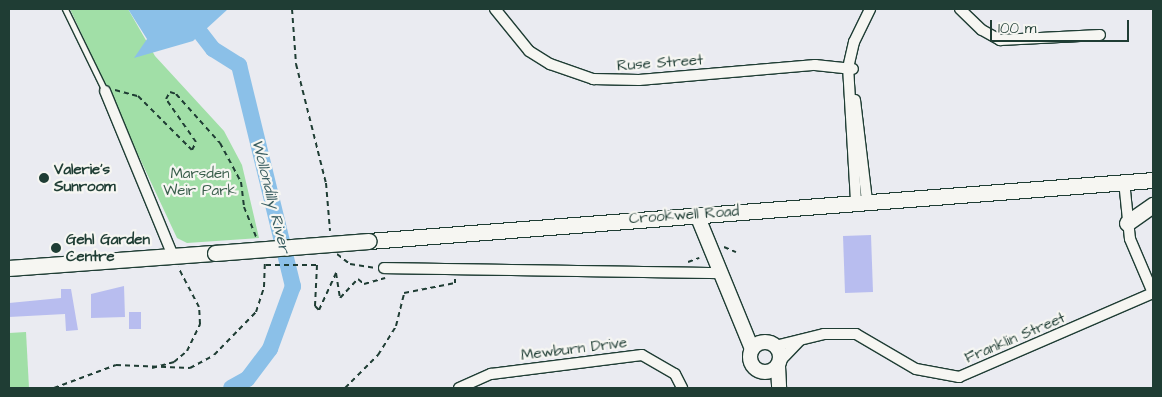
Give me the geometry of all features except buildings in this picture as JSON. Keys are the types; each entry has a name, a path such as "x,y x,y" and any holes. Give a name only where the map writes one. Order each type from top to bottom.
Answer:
{"main road":[{"name":"Crookwell Road","path":"9,268 174,258 215,253 697,215 861,200 1153,180"},
{"path":"1128,223 1153,205"}],"street":[{"name":"Ruse Street","path":"495,9 530,51 550,64 592,79 639,80 814,65 851,68"},
{"path":"861,200 851,68 854,42 870,9"},
{"path":"851,68 858,42 875,9"},
{"path":"960,9 982,30 1000,40 1100,35"},
{"path":"105,91 174,258"},
{"path":"1124,181 1128,223 1153,293"},
{"path":"697,215 745,326 752,349 751,364 763,372 774,388"},
{"path":"384,268 455,274 721,274"},
{"name":"Franklin Street","path":"771,344 802,337 856,334 916,369 959,377 1153,293"},
{"path":"745,326 771,344 779,363 778,388"},
{"path":"763,372 779,363 802,337"},
{"path":"752,349 771,344"},
{"name":"Mewburn Drive","path":"459,388 491,374 642,355 675,374 682,388"}],"lane":[{"path":"65,9 105,91"}],"path":[{"path":"292,9 296,64 326,183 330,234"},
{"path":"105,91 138,96 192,150 196,142 166,99 170,92 176,94 220,144 241,182 244,207 258,242"},
{"path":"333,246 345,261 384,268"},
{"path":"724,247 736,252"},
{"path":"54,388 116,366 190,368 239,334 256,312 266,265 262,251"},
{"path":"147,368 174,362 195,340 200,324 199,307 174,258"},
{"path":"679,266 700,258"},
{"path":"266,265 313,264 319,269 315,306 319,310 336,273 340,298 358,279 364,284 393,277"},
{"path":"344,388 378,355 396,326 404,293 455,283 455,274 446,279"}],"green space":[{"name":"Marsden Weir Park","path":"70,9 128,9 155,56 224,131 242,165 259,238 187,243 177,238"},
{"path":"26,332 29,388 9,388 9,333"}],"water":[{"path":"128,9 228,9 193,41 134,58 147,39"}],"waterway":[{"name":"Wollondilly River","path":"182,9 213,49 239,65 293,286 270,349 247,379 231,388"}],"place":[{"name":"Valerie's Sunroom","path":"44,178"},
{"name":"Gehl Garden Centre","path":"56,248"}]}
